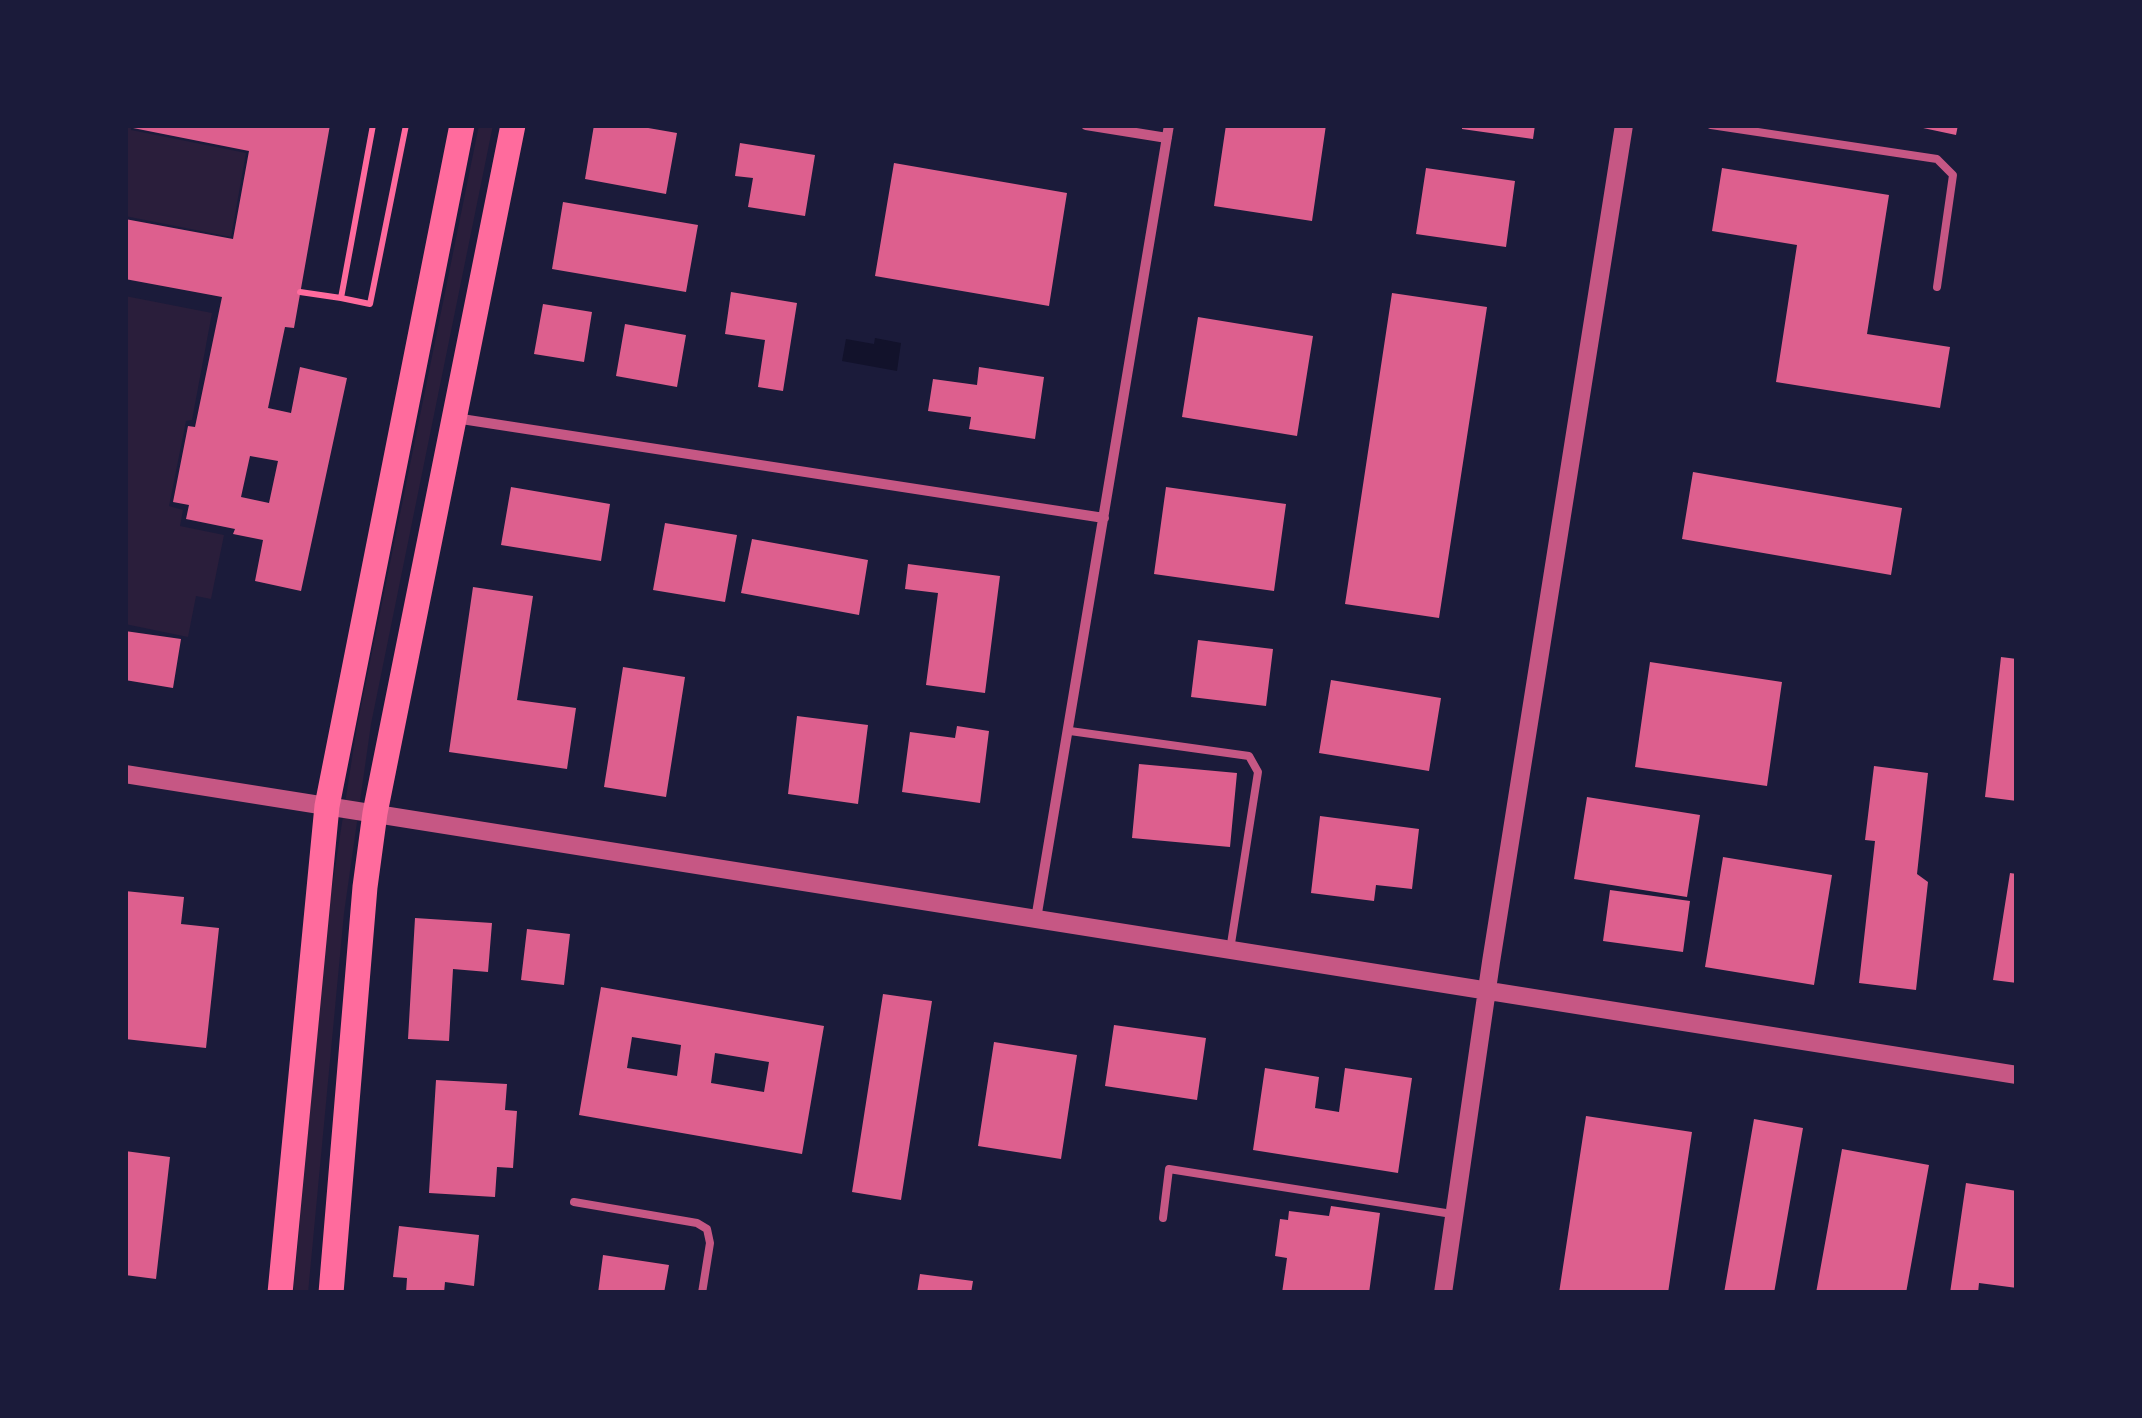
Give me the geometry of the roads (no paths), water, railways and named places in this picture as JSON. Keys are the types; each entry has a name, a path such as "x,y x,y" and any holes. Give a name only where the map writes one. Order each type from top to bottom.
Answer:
{"main road":[{"path":"280,1293 326,806 462,125"},
{"path":"331,1293 365,887 376,813 513,125"}],"street":[{"path":"1086,125 1166,138"},
{"path":"1036,919 1168,125"},
{"path":"1440,1293 1624,125"},
{"path":"454,418 1104,518"},
{"path":"125,774 2017,1075"}],"lane":[{"path":"1712,125 1938,159 1953,175 1936,287"},
{"path":"1070,731 1249,756 1258,772 1230,950"},
{"path":"1162,1218 1169,1170 1453,1214"},
{"path":"574,1202 707,1229 710,1242 702,1293"}]}
